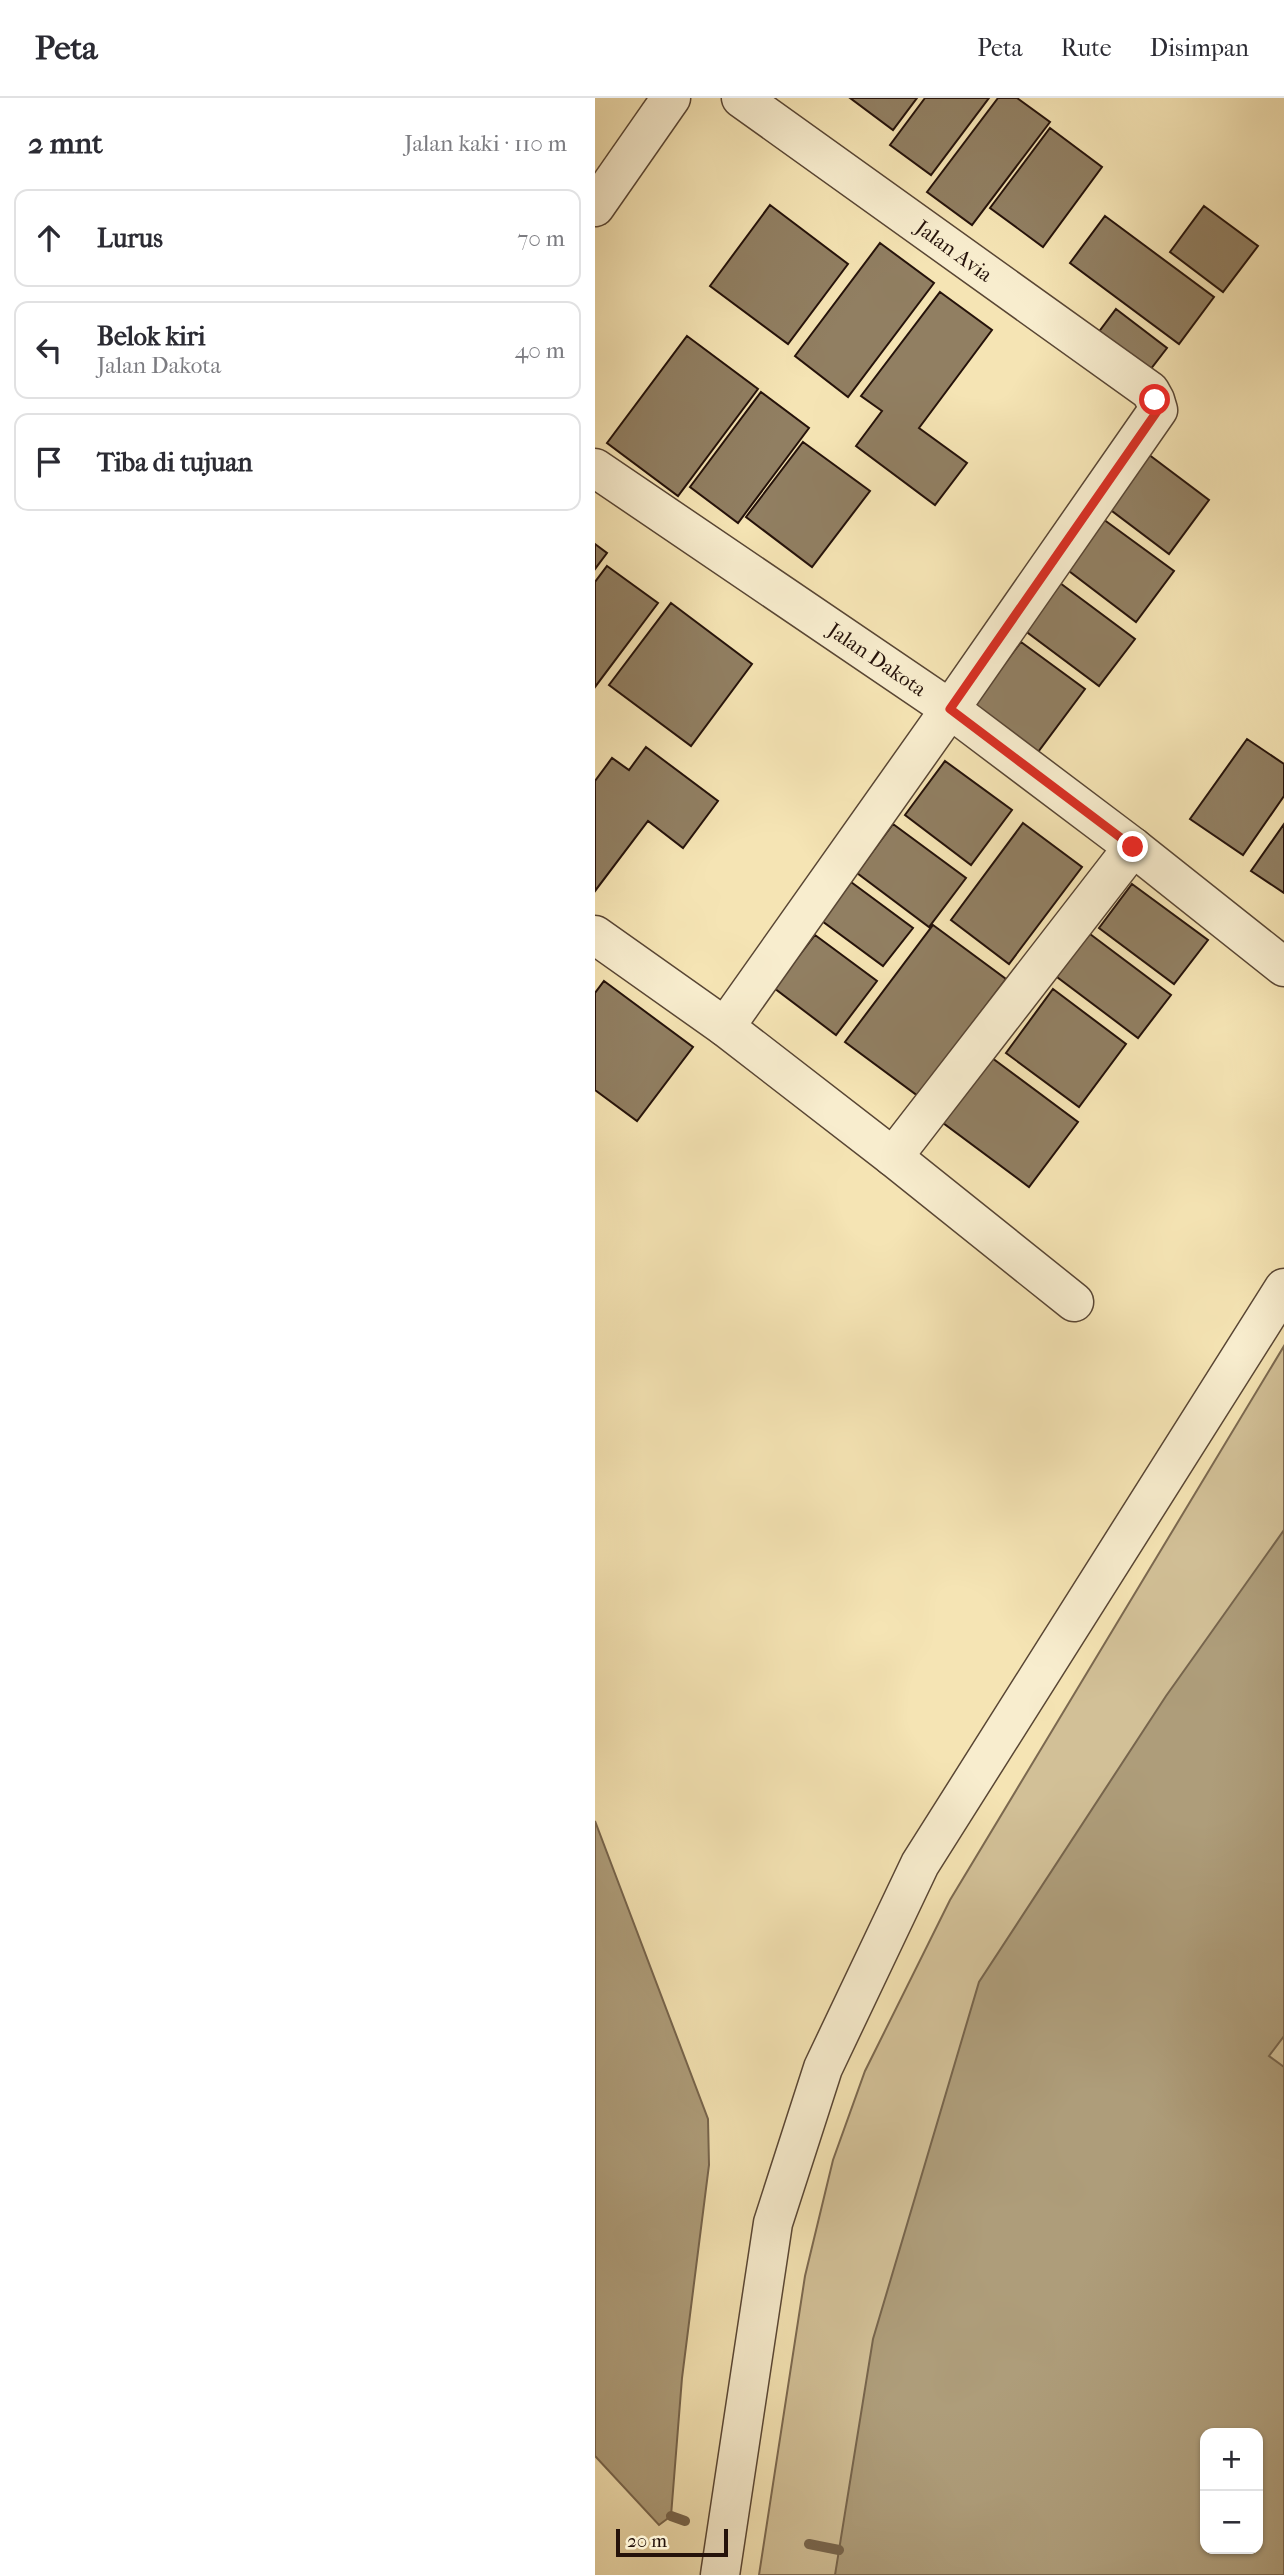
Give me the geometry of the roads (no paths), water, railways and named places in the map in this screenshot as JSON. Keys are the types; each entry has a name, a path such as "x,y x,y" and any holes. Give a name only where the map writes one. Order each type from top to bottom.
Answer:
{"lane":[{"path":"595,207 671,98"},
{"name":"Jalan Avia","path":"741,98 1150,391 1155,400 1158,410 950,709"},
{"name":"Jalan Dakota","path":"595,468 950,709 1133,847 1284,967"},
{"path":"725,1027 950,709"},
{"path":"893,1157 1133,847"},
{"path":"595,935 725,1027 1074,1302"},
{"path":"720,2575 773,2222 824,2068 920,1864 1284,1288"}],"waterway":[{"path":"671,2516 685,2521"},
{"path":"809,2544 839,2550"}]}
